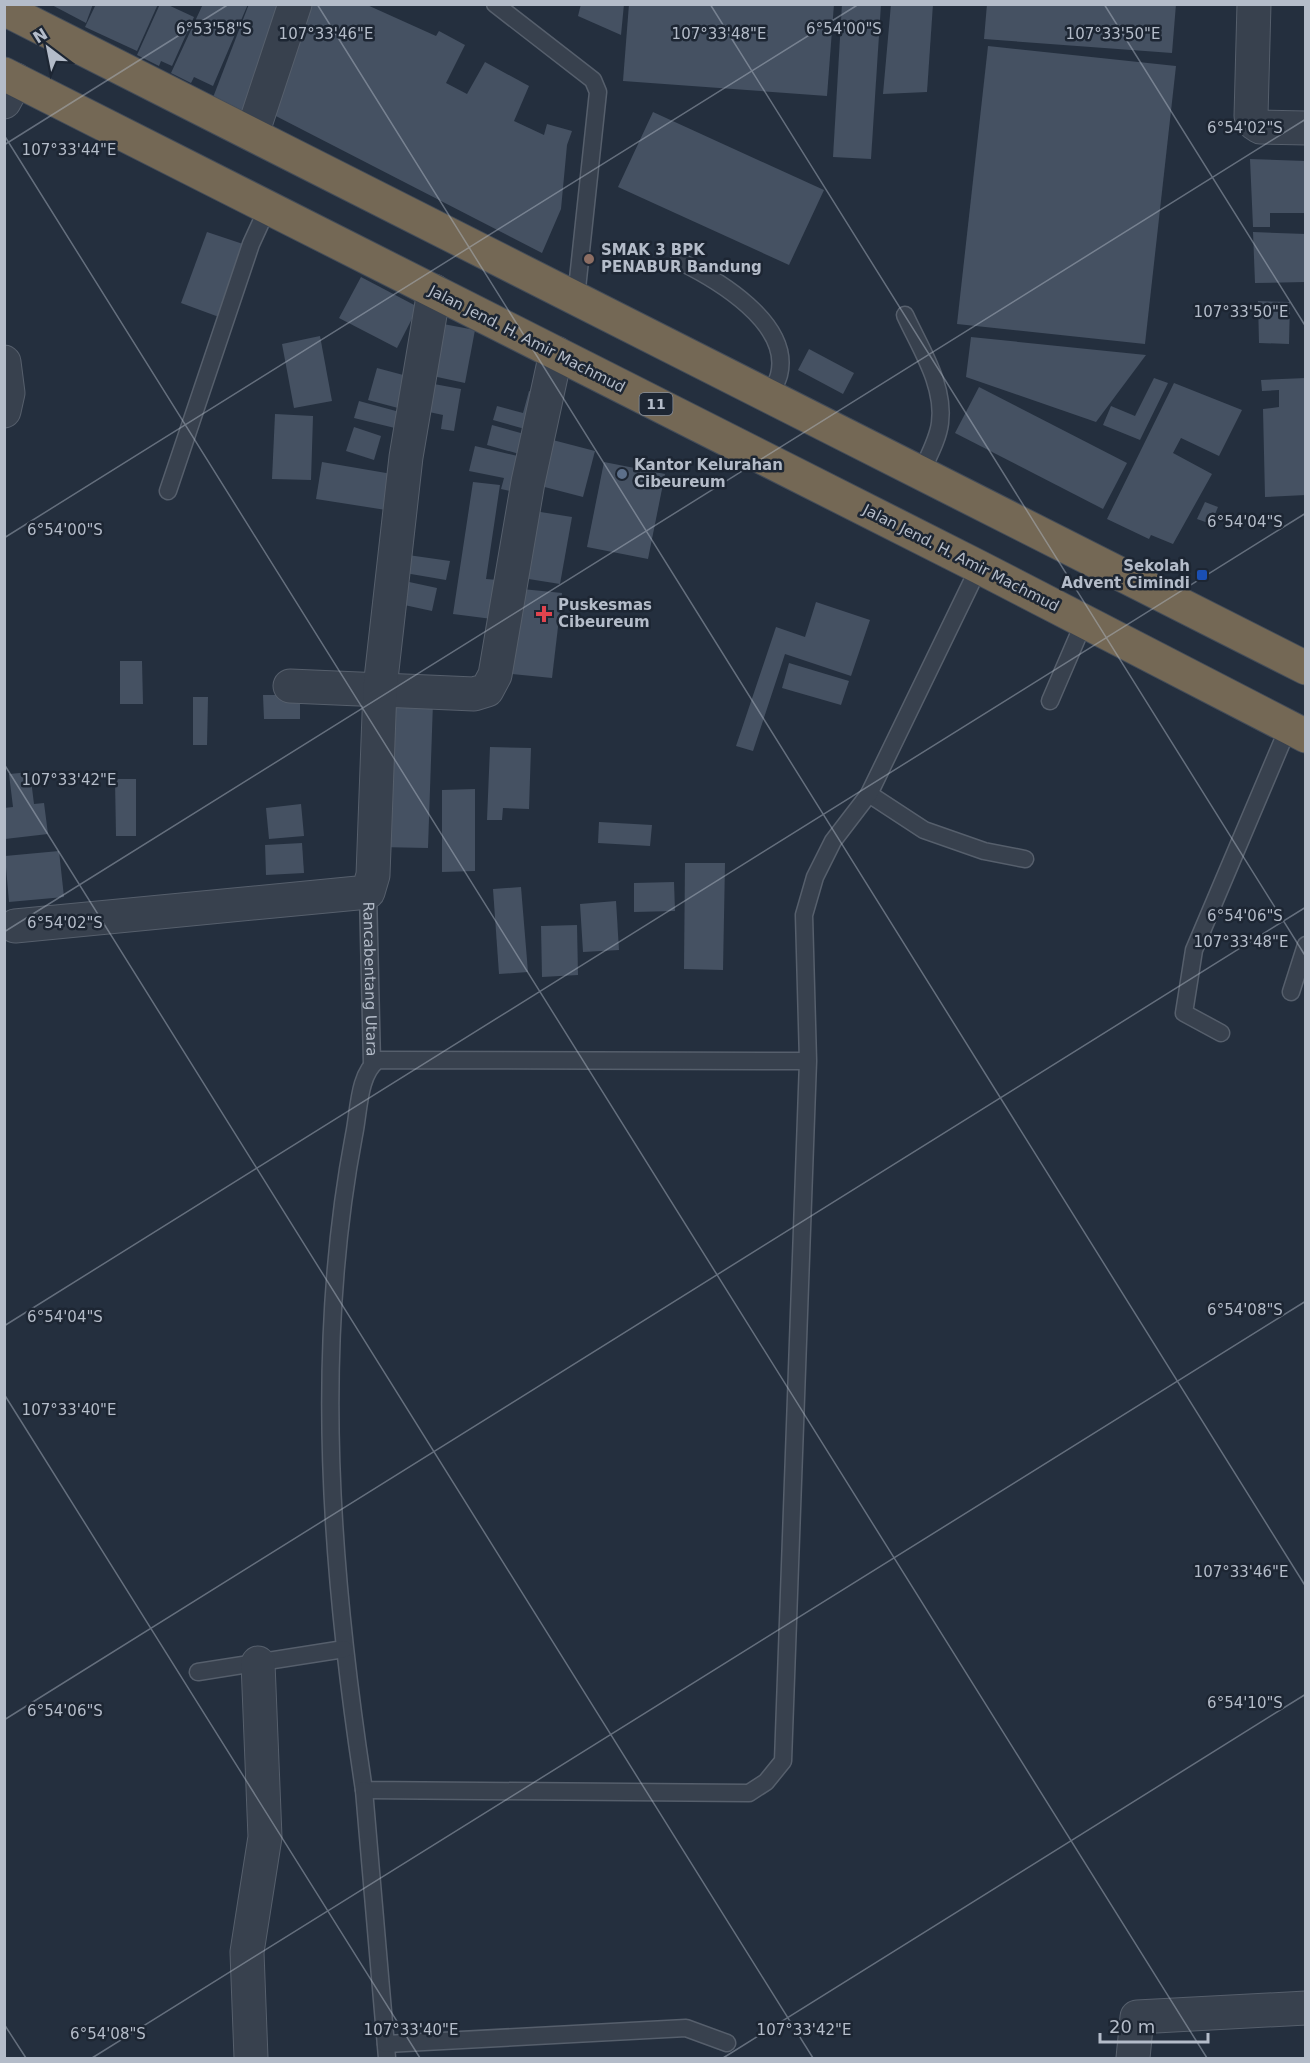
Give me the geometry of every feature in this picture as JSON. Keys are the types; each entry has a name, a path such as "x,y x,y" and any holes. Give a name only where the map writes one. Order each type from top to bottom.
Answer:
{"highway":[{"path":"4,9 1305,668"},
{"name":"Jalan Jend. H. Amir Machmud","path":"8,85 268,207 979,567 1297,732"}],"street":[{"path":"252,134 295,4"},
{"path":"1254,4 1251,116 1260,127 1305,128"},
{"path":"15,926 368,892 373,875 380,688 406,457 434,291"},
{"path":"290,686 380,688 474,694 487,690 495,675 528,482 556,353"},
{"path":"4,362 8,393 4,411"},
{"path":"251,2058 247,1952 265,1837 258,1663"},
{"path":"1133,2058 1137,2017 1305,2008"}],"lane":[{"path":"495,4 593,81 598,92 576,298"},
{"path":"168,491 251,244 268,207"},
{"path":"679,261 713,277 751,309 771,330 778,353 780,373 770,396"},
{"path":"904,315 935,379 940,396 940,424 920,475"},
{"path":"364,1790 749,1793 766,1782 783,1761 808,1061 804,915 815,877 833,841 868,794 979,567"},
{"path":"1050,701 1084,622"},
{"path":"1221,1033 1184,1013 1194,950 1297,732"},
{"path":"868,794 924,830 984,851 1025,859"},
{"name":"Rancabentang Utara","path":"368,892 372,1064 367,1070 350,1159 336,1277 331,1363 336,1559 344,1649 364,1790 386,2051"},
{"path":"1291,992 1305,945"},
{"path":"372,1064 378,1060 808,1061"},
{"path":"198,1672 344,1649"},
{"path":"386,2051 686,2028 727,2043"}],"building":[{"path":"50,4 93,4 86,23"},
{"path":"96,4 158,4 137,51 85,27"},
{"path":"160,4 166,4 194,17 172,66 161,61 159,66 137,55"},
{"path":"203,4 248,4 213,86 194,77 191,83 171,73"},
{"path":"249,4 274,4 288,11 252,115 212,100"},
{"path":"305,4 365,4 436,36 439,31 465,45 446,83 467,94 485,62 529,86 514,121 544,135 547,124 572,131 567,145 561,209 542,253 270,113"},
{"path":"581,4 624,4 621,35 578,16"},
{"path":"629,4 834,4 827,96 623,81"},
{"path":"842,4 881,4 871,159 833,157"},
{"path":"891,4 933,4 927,92 883,94"},
{"path":"987,4 1176,4 1172,53 984,39"},
{"path":"988,46 1176,66 1145,344 957,324"},
{"path":"653,112 824,190 789,265 618,187"},
{"path":"1250,159 1306,161 1306,213 1270,213 1270,227 1253,227"},
{"path":"207,232 246,245 219,317 181,303"},
{"path":"1253,232 1306,234 1306,282 1255,283"},
{"path":"361,277 418,307 397,348 339,318"},
{"path":"1258,301 1290,302 1289,344 1259,343"},
{"path":"438,323 475,330 465,383 428,375"},
{"path":"320,336 332,401 294,408 282,344"},
{"path":"971,337 1146,355 1096,422 966,377"},
{"path":"809,349 854,373 843,394 798,370"},
{"path":"377,368 407,376 398,408 368,400"},
{"path":"1154,378 1168,383 1140,440 1103,425 1111,406 1135,416"},
{"path":"1306,378 1306,495 1265,497 1263,409 1279,407 1279,390 1262,391 1261,380"},
{"path":"1174,383 1242,410 1219,456 1181,438 1173,453 1212,474 1173,544 1151,535 1149,539 1107,519"},
{"path":"434,384 461,389 454,431 441,429 443,415 429,412"},
{"path":"979,387 1127,463 1103,509 955,433"},
{"path":"529,391 543,395 532,431 493,420 497,406 523,413"},
{"path":"359,401 407,414 403,430 354,418"},
{"path":"275,414 313,416 311,480 272,479"},
{"path":"492,425 528,435 523,455 487,445"},
{"path":"354,427 381,436 374,460 346,451"},
{"path":"545,438 595,451 583,497 533,484"},
{"path":"475,446 522,457 514,492 501,489 504,478 469,471"},
{"path":"322,462 392,474 386,510 316,499"},
{"path":"604,462 665,474 648,559 587,547"},
{"path":"473,482 500,485 486,579 498,580 492,619 453,614"},
{"path":"1205,502 1218,507 1211,524 1197,519"},
{"path":"528,510 572,517 560,584 516,577"},
{"path":"408,555 450,561 446,580 405,573"},
{"path":"400,580 437,588 432,611 395,603"},
{"path":"522,589 562,593 552,678 512,674"},
{"path":"816,602 870,620 851,676 785,654 753,751 736,746 776,627 805,637"},
{"path":"120,661 142,661 143,704 120,704"},
{"path":"789,663 849,681 841,705 782,688"},
{"path":"263,695 300,695 300,719 264,719"},
{"path":"193,697 208,697 207,745 193,745"},
{"path":"384,700 433,702 428,848 379,847"},
{"path":"490,747 531,748 529,809 503,808 502,820 487,820"},
{"path":"30,772 34,804 44,803 48,834 5,839 4,808 13,807 9,774"},
{"path":"115,779 136,779 136,836 116,836"},
{"path":"475,789 475,871 442,872 442,790"},
{"path":"301,804 304,836 269,839 266,808"},
{"path":"599,822 652,825 650,846 598,843"},
{"path":"302,843 304,873 266,875 265,845"},
{"path":"59,851 64,897 9,902 5,856"},
{"path":"685,863 725,863 723,970 684,969"},
{"path":"674,882 675,911 634,912 634,883"},
{"path":"521,887 528,972 499,974 493,889"},
{"path":"616,901 619,950 583,952 580,904"},
{"path":"577,925 578,975 542,977 541,926"}],"place":[{"name":"SMAK 3 BPK PENABUR Bandung","path":"589,259"},
{"name":"Kantor Kelurahan Cibeureum","path":"622,474"},
{"name":"Sekolah Advent Cimindi","path":"1202,575"},
{"name":"Puskesmas Cibeureum","path":"544,614"}]}
